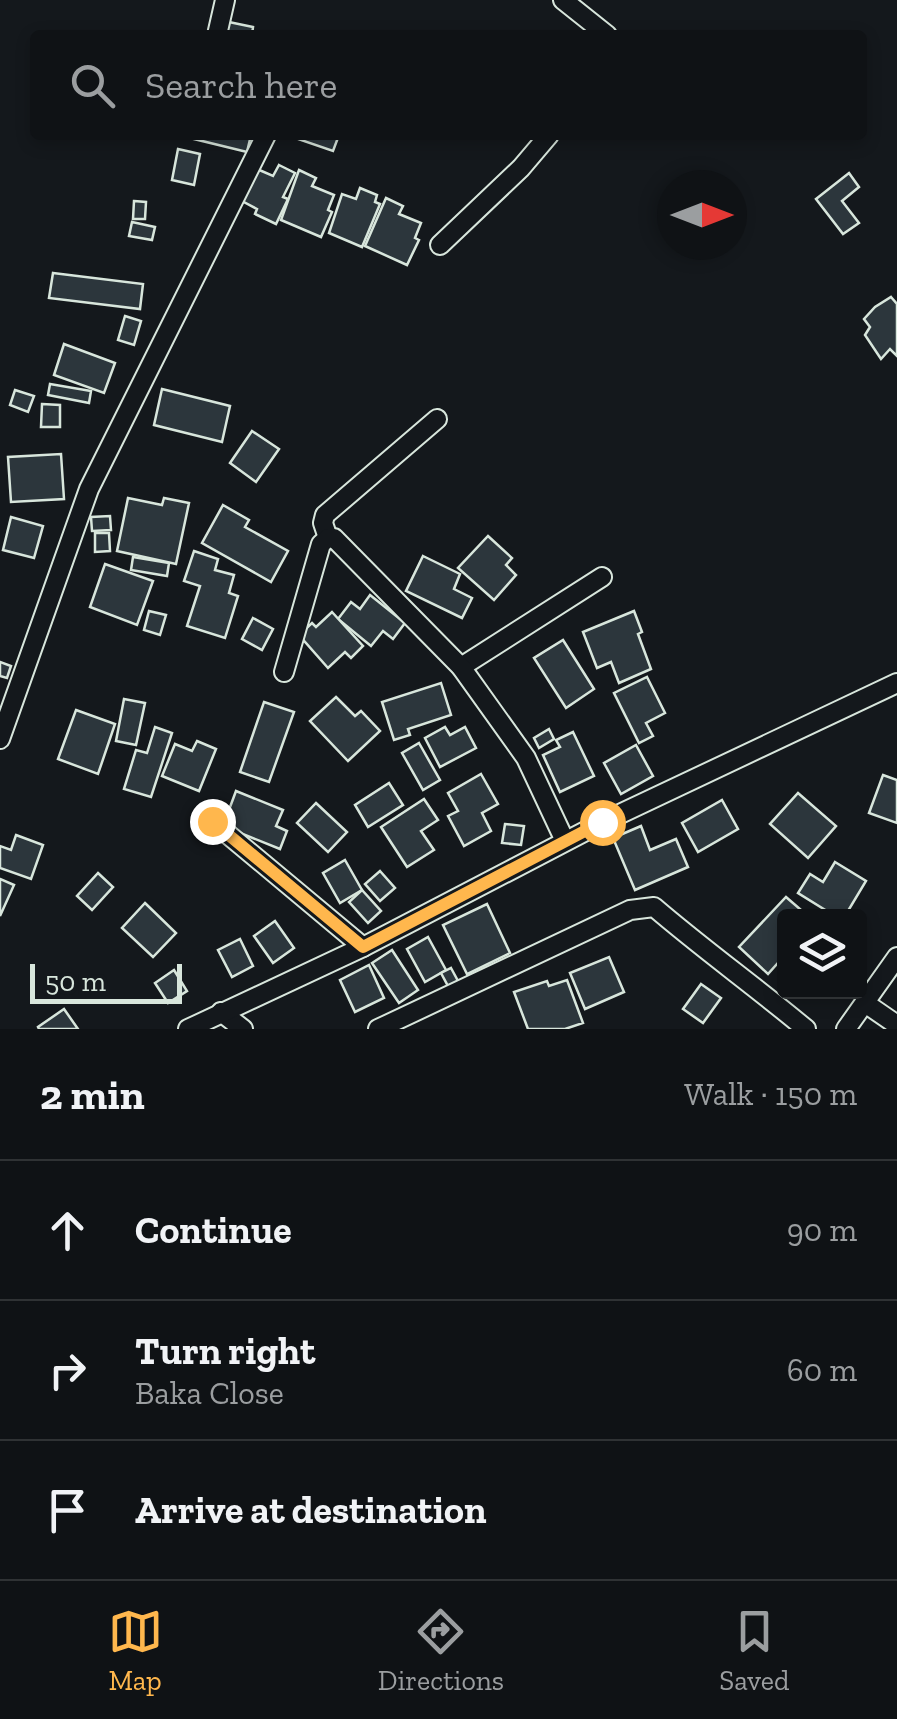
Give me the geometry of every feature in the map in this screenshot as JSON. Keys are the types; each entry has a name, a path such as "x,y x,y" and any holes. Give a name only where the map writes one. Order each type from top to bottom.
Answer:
{"street":[{"path":"218,30 225,0"},
{"path":"563,0 601,30"},
{"path":"0,739 89,489 264,140"},
{"path":"440,245 545,140"},
{"path":"328,538 323,523 325,515 437,418"},
{"path":"328,538 339,542 461,666 526,758 565,842"},
{"path":"284,672 321,544 328,538"},
{"path":"461,666 602,577"},
{"path":"188,1029 363,947 565,842 897,682"},
{"path":"212,821 363,947"},
{"path":"378,1029 646,906 654,907 705,951 734,968 806,1029"},
{"path":"846,1029 897,957"},
{"path":"865,1003 897,1025"},
{"path":"221,1012 243,1029"}],"building":[{"path":"224,21 253,27 253,30 222,30"},
{"path":"198,140 250,140 247,152"},
{"path":"301,140 337,140 333,151"},
{"path":"178,149 200,154 194,185 172,180"},
{"path":"279,165 295,173 276,224 255,214 257,209 242,201 257,169 273,176"},
{"path":"299,170 316,178 312,186 334,195 328,210 332,212 321,237 281,220"},
{"path":"849,173 859,187 842,201 859,223 843,234 816,199"},
{"path":"360,188 377,195 375,202 380,204 362,247 329,233 342,194 356,199"},
{"path":"386,198 403,206 399,214 421,223 415,238 419,240 407,265 365,246"},
{"path":"134,201 146,202 145,219 133,219"},
{"path":"132,222 155,227 152,240 129,236"},
{"path":"53,273 143,284 140,309 49,298"},
{"path":"891,297 897,304 897,356 890,349 881,359 865,335 870,327 864,319"},
{"path":"125,316 141,321 134,345 118,340"},
{"path":"64,344 115,363 104,393 54,375"},
{"path":"50,384 91,391 89,403 48,395"},
{"path":"162,389 230,406 222,442 154,425"},
{"path":"15,390 34,396 28,412 10,405"},
{"path":"42,404 60,405 60,427 41,427"},
{"path":"252,431 279,449 256,482 230,463"},
{"path":"61,454 64,499 11,502 8,457"},
{"path":"128,498 162,505 164,498 189,503 176,564 117,551"},
{"path":"223,505 249,520 245,527 288,551 271,582 202,543"},
{"path":"110,516 111,530 92,531 91,517"},
{"path":"11,517 43,526 34,558 3,550"},
{"path":"95,533 109,533 110,551 95,552"},
{"path":"488,536 512,558 506,565 516,575 494,600 458,568"},
{"path":"194,551 218,559 215,570 234,575 229,593 238,596 225,638 187,626 200,586 184,581"},
{"path":"423,556 460,574 454,589 472,598 462,618 406,591"},
{"path":"133,557 169,563 167,576 131,570"},
{"path":"105,564 153,581 137,625 90,607"},
{"path":"370,595 405,623 393,639 383,631 371,646 338,619 351,602 360,609"},
{"path":"149,611 166,615 160,635 144,630"},
{"path":"634,611 651,669 619,683 611,662 597,668 583,632"},
{"path":"332,612 363,646 351,658 345,652 328,668 299,635 312,623 316,627"},
{"path":"253,618 273,629 262,650 242,639"},
{"path":"563,640 594,689 566,708 534,658"},
{"path":"0,662 11,666 7,678 0,676"},
{"path":"647,677 665,713 646,723 653,736 639,743 614,693"},
{"path":"441,683 451,715 408,729 410,735 394,740 382,702"},
{"path":"336,697 355,716 361,711 380,731 348,761 310,721"},
{"path":"124,699 145,703 136,745 116,741"},
{"path":"264,702 294,712 269,782 240,772"},
{"path":"76,710 115,724 98,774 58,759"},
{"path":"155,727 172,733 151,797 124,789 136,750 147,753"},
{"path":"445,727 450,735 465,727 476,748 440,767 425,738"},
{"path":"549,729 554,739 539,748 534,738"},
{"path":"573,732 594,776 560,792 543,755 560,747 556,740"},
{"path":"197,741 216,749 199,791 162,776 175,744 192,751"},
{"path":"419,743 440,780 423,790 402,753"},
{"path":"636,745 653,776 621,794 604,763"},
{"path":"481,774 498,804 482,813 491,831 464,846 448,816 458,811 448,793"},
{"path":"883,775 897,780 897,823 869,813"},
{"path":"389,783 403,805 368,827 355,805"},
{"path":"236,791 283,810 276,826 287,831 280,849 223,826"},
{"path":"798,793 836,826 808,858 770,824"},
{"path":"424,799 438,820 421,831 434,850 407,867 381,827"},
{"path":"722,800 738,829 698,852 682,823"},
{"path":"316,803 347,832 328,852 297,823"},
{"path":"505,824 524,826 521,845 502,843"},
{"path":"641,826 650,850 676,839 688,867 635,890 613,838"},
{"path":"16,835 43,845 31,879 0,868 0,846 11,850"},
{"path":"345,860 362,890 340,903 323,873"},
{"path":"835,862 866,881 849,909 824,909 798,893 810,874 823,882"},
{"path":"380,871 395,888 380,901 365,884"},
{"path":"98,873 113,887 92,910 77,896"},
{"path":"0,879 14,885 0,916"},
{"path":"362,890 381,911 368,923 349,902"},
{"path":"786,897 800,909 777,909 777,964 768,974 739,947"},
{"path":"145,903 176,933 153,957 122,928"},
{"path":"487,904 510,953 467,974 443,925"},
{"path":"275,921 294,948 273,963 254,936"},
{"path":"428,937 446,970 425,982 407,949"},
{"path":"240,939 253,966 232,977 218,950"},
{"path":"392,950 418,990 399,1003 372,963"},
{"path":"609,957 624,992 585,1009 570,973"},
{"path":"369,965 384,998 355,1012 340,980"},
{"path":"451,968 458,981 448,986 441,973"},
{"path":"174,970 187,991 168,1003 155,983"},
{"path":"567,980 583,1023 565,1029 528,1029 514,992 547,981 549,986"},
{"path":"701,984 721,998 703,1023 683,1009"},
{"path":"64,1009 78,1029 39,1029 38,1027"}],"route":[{"path":"212,821 363,947 602,822"}]}
